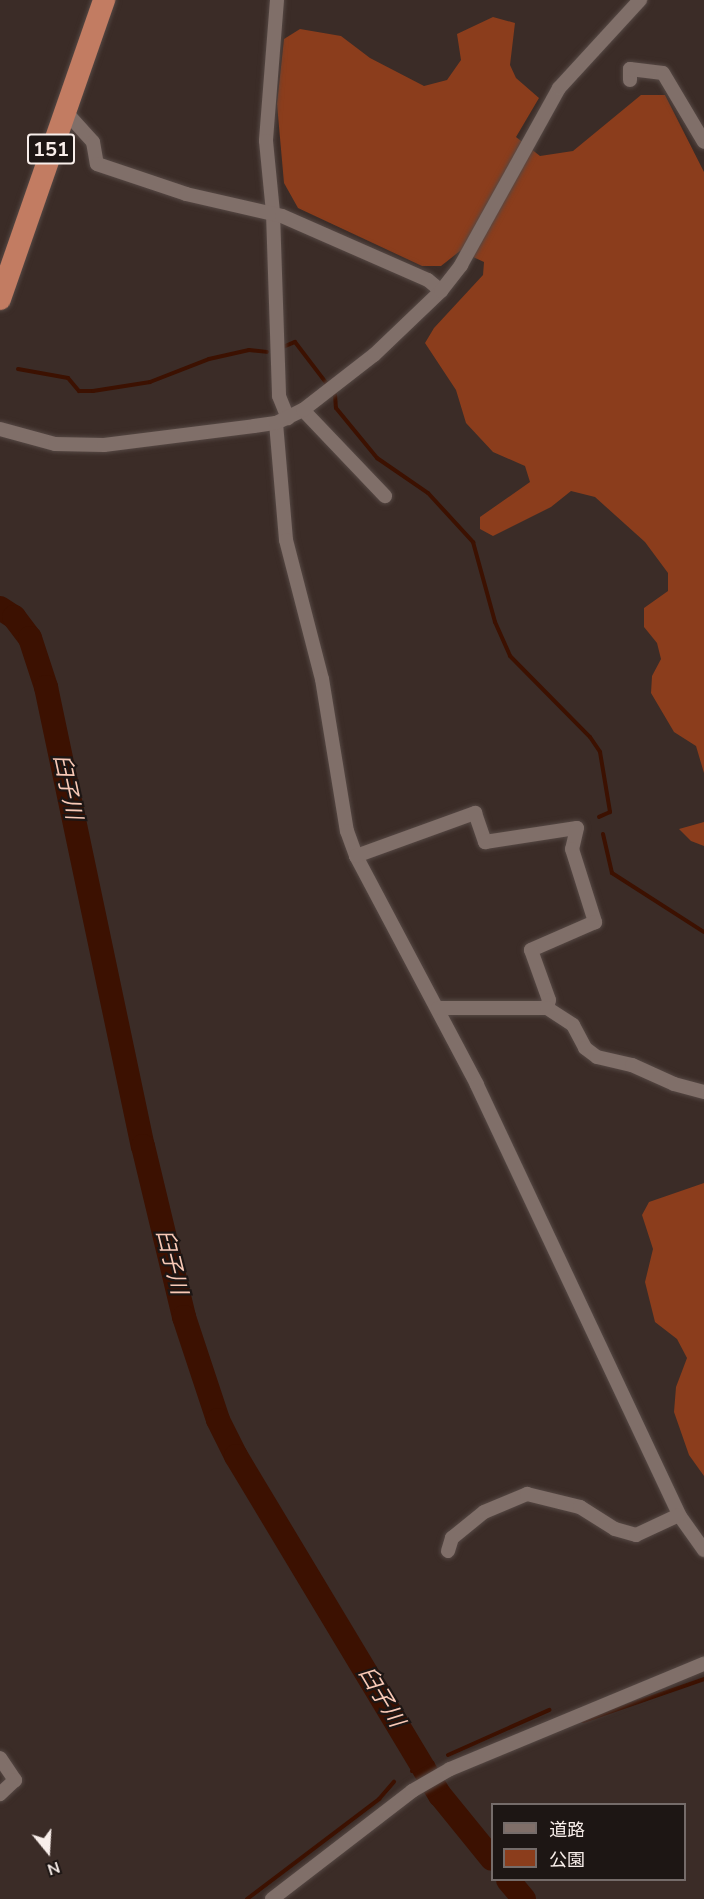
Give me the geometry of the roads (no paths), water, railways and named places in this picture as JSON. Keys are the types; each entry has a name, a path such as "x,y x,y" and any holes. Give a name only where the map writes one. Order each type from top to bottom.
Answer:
{"highway":[{"name":"151","path":"0,299 104,0"}],"street":[{"path":"277,0 266,141 273,213 286,540 322,679 348,831 356,856 438,1008 533,1200 679,1515 704,1550"},
{"path":"0,429 74,446 282,421 303,410 374,355 441,291 461,265 559,88 640,0"},
{"path":"630,80 630,69 663,73 704,142"},
{"path":"64,110 93,142 97,164 186,194 273,213 428,280 441,291"},
{"path":"303,410 385,496"},
{"path":"356,856 475,813 485,842 577,828 572,849 595,922 531,950 549,1000 548,1008"},
{"path":"438,1008 548,1008 573,1025 585,1048 597,1057 632,1065 674,1084 704,1092"},
{"path":"448,1551 452,1538 484,1512 515,1496 527,1494 580,1508 615,1529 636,1535 679,1515"},
{"path":"272,1899 417,1789 443,1773 567,1718 704,1664"},
{"path":"0,1758 15,1780 0,1794"}],"waterway":[{"path":"283,347 295,342 327,384"},
{"path":"18,369 68,378 79,391 93,391 150,382 209,359 249,350 267,352"},
{"path":"335,395 336,408 377,458 428,493 473,542 495,622 510,656 590,737 600,752 610,812 599,817"},
{"name":"臼子川","path":"0,608 14,617 30,638 46,687 143,1146 184,1317 218,1420 236,1456 440,1795 491,1858"},
{"path":"603,834 612,873 704,932"},
{"path":"583,1721 704,1679"},
{"path":"448,1755 549,1710"},
{"name":"臼子川","path":"412,1771 433,1763"},
{"path":"247,1899 379,1799 394,1782"},
{"name":"臼子川","path":"509,1881 524,1899"}]}
